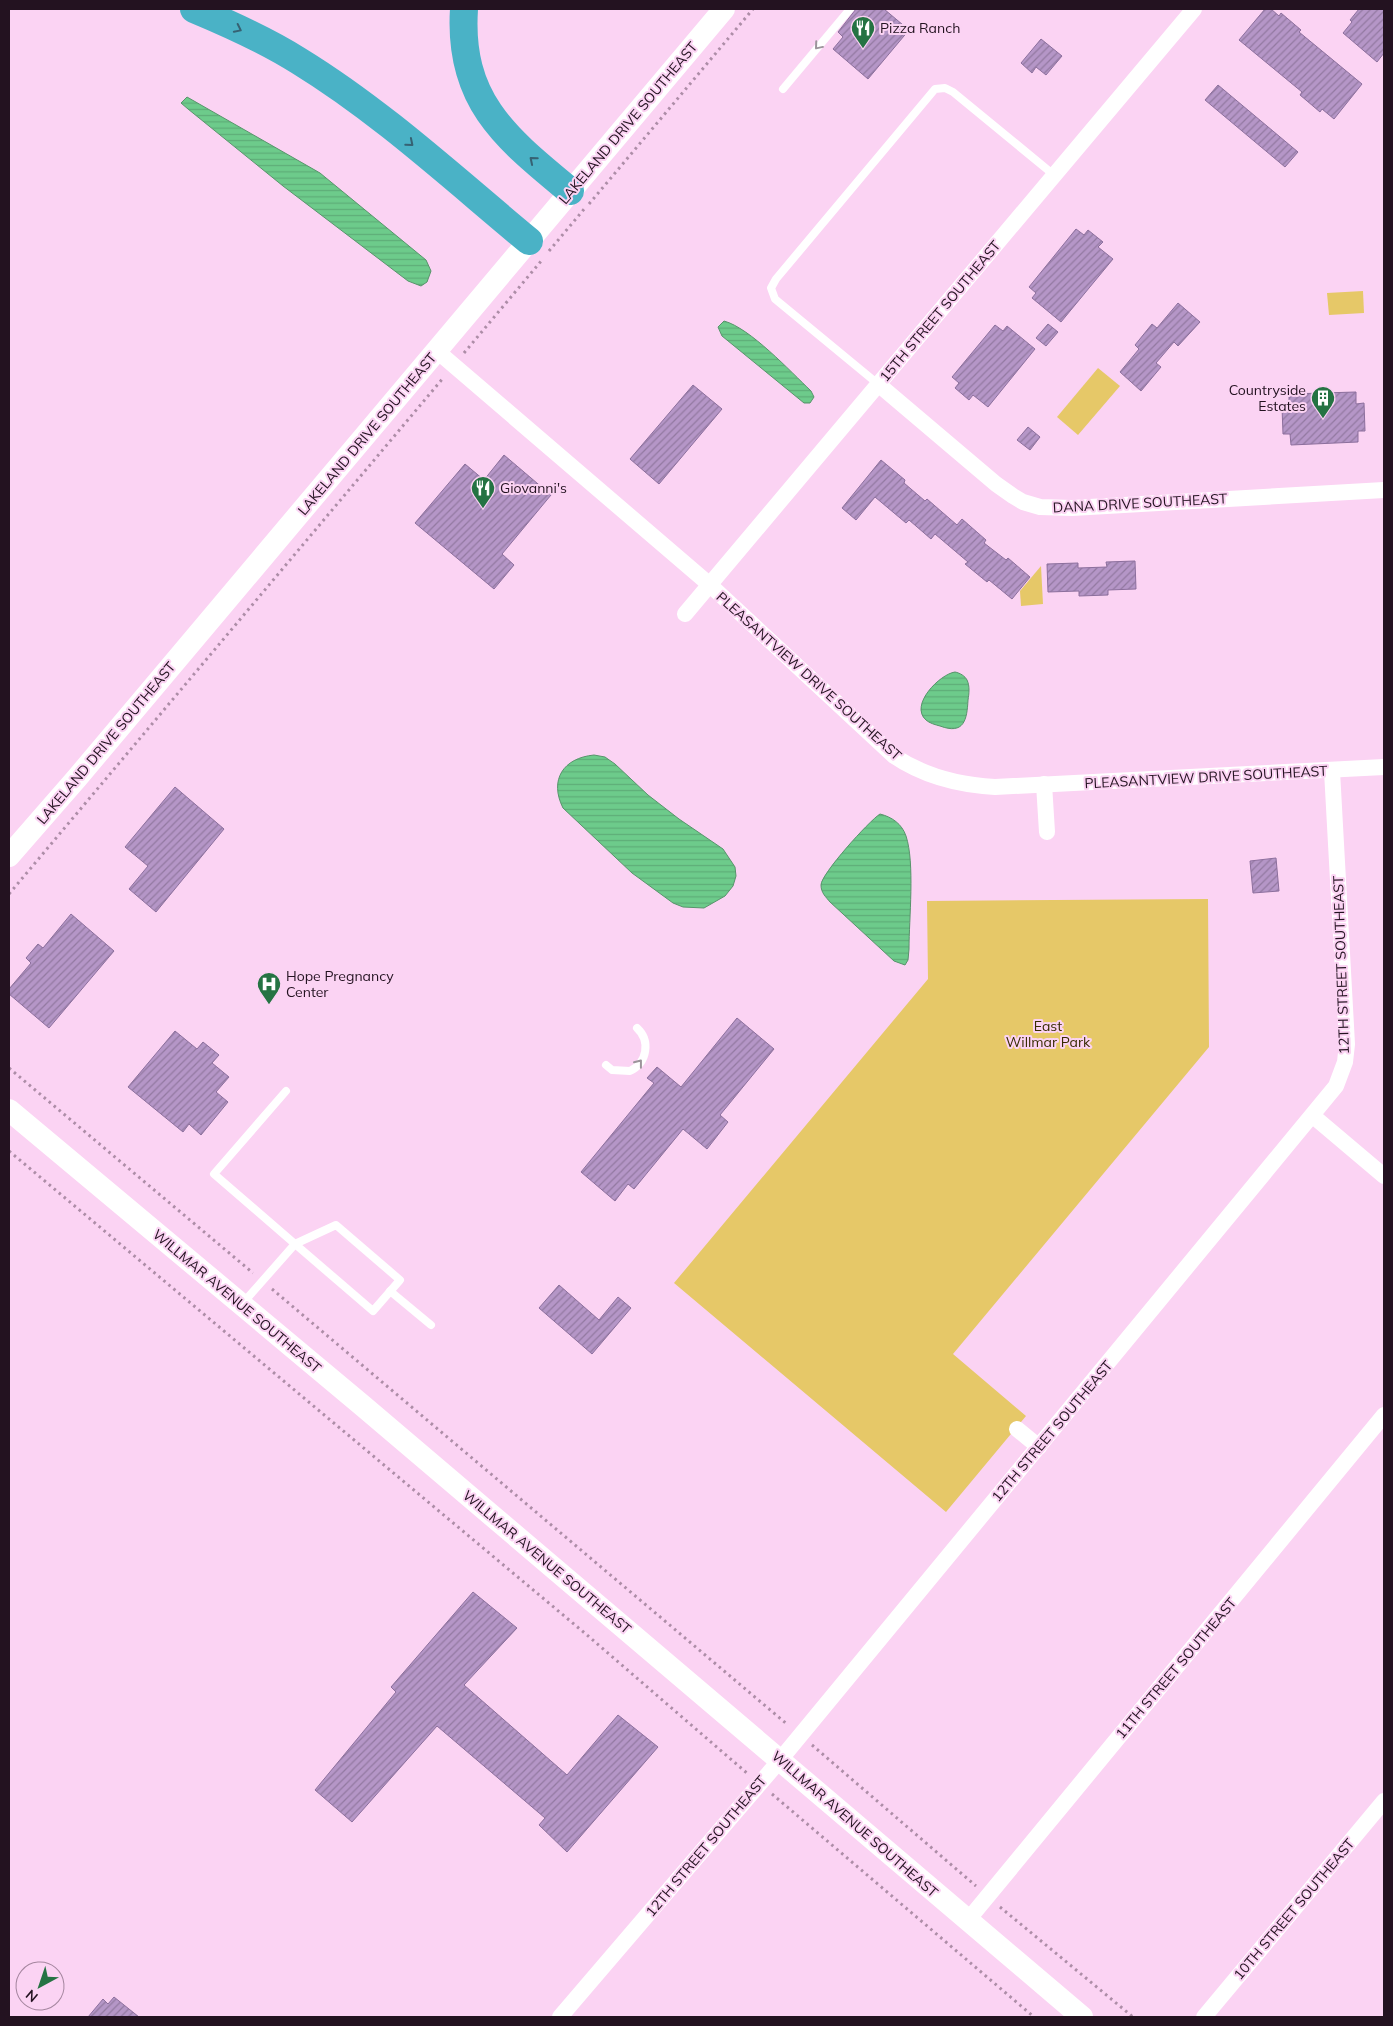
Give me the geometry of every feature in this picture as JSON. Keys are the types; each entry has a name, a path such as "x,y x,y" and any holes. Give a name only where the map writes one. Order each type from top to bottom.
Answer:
{"highway":[{"path":"194,9 227,23 298,60 336,85 372,112 529,241"},
{"path":"464,9 464,38 467,60 483,104 507,136 570,191"}],"main road":[{"name":"LAKELAND DRIVE SOUTHEAST","path":"9,856 445,359 529,241 724,9"},
{"name":"WILLMAR AVENUE SOUTHEAST","path":"11,1112 242,1305 1082,2017"}],"street":[{"name":"15TH STREET SOUTHEAST","path":"685,614 1194,9"},
{"name":"PLEASANTVIEW DRIVE SOUTHEAST","path":"445,359 710,585 880,744 908,766 938,778 975,786 1384,768"},
{"name":"DANA DRIVE SOUTHEAST","path":"878,384 996,484 1023,502 1040,507 1072,508 1384,490"},
{"name":"12TH STREET SOUTHEAST","path":"560,2017 760,1784 1336,1086 1341,1076 1346,1044 1332,771"},
{"path":"1044,784 1046,832"},
{"path":"1313,1116 1384,1176"},
{"name":"11TH STREET SOUTHEAST","path":"968,1920 1384,1415"},
{"path":"1017,1429 1039,1447"},
{"name":"10TH STREET SOUTHEAST","path":"1204,2017 1384,1801"}],"lane":[{"path":"783,89 850,9"},
{"path":"878,384 775,299 771,288 776,279 935,89 945,88 953,92 1054,175"},
{"path":"606,1065 612,1070 630,1071 640,1065 645,1050 643,1036 637,1028"},
{"path":"242,1305 295,1244 336,1225 400,1280 373,1310 295,1244 214,1174 286,1091"},
{"path":"390,1291 430,1325"}],"path":[{"path":"9,894 445,359 753,9"},
{"path":"9,1068 800,1735 987,1896 1133,2017"},
{"path":"9,1151 587,1635 1034,2017"}],"green space":[{"path":"1363,291 1364,313 1329,315 1327,293"},
{"path":"1098,368 1120,386 1078,435 1057,417"},
{"path":"1041,566 1043,604 1021,606 1020,591"},
{"name":"East Willmar Park","path":"1208,899 1209,1047 953,1354 1026,1416 946,1512 674,1283 928,979 927,901"}],"shaded area":[{"path":"187,97 320,173 426,260 431,271 427,282 421,286 408,281 283,186 181,103"},
{"path":"724,321 746,332 781,362 811,391 814,397 810,403 804,403 722,336 718,327"},
{"path":"955,672 964,676 968,682 969,690 967,714 963,724 954,729 927,721 922,714 921,706 935,684 942,678"},
{"path":"594,755 605,757 615,764 648,795 723,849 735,867 736,876 733,886 725,896 704,908 683,907 673,903 632,873 563,808 558,788 558,780 562,772 574,761"},
{"path":"880,814 889,817 899,825 906,836 909,847 911,876 909,949 908,960 905,965 894,961 830,902 821,888 823,879 829,870 856,837"}],"building":[{"name":"Pizza Ranch","path":"856,9 884,9 909,30 868,79 833,49 843,37 838,32"},
{"path":"1265,9 1271,9 1279,16 1281,13 1301,30 1299,32 1362,84 1334,119 1322,109 1320,112 1300,95 1302,92 1239,40"},
{"path":"1359,9 1384,9 1384,53 1377,62 1343,33"},
{"path":"1041,39 1062,56 1046,75 1036,67 1032,73 1021,63"},
{"path":"1218,85 1298,152 1285,167 1205,100"},
{"path":"1076,229 1084,235 1088,230 1103,242 1098,247 1113,259 1061,322 1032,298 1036,293 1029,287"},
{"path":"1178,303 1200,322 1178,346 1174,342 1156,363 1161,367 1141,391 1120,372 1139,349 1135,345 1152,324 1157,328"},
{"path":"1048,324 1058,332 1046,346 1036,338"},
{"path":"995,325 1003,331 1007,326 1035,349 988,407 973,395 969,400 955,388 959,383 952,377"},
{"path":"693,385 722,409 659,484 630,459"},
{"name":"Countryside Estates","path":"1356,392 1356,404 1364,403 1365,431 1358,431 1358,442 1291,445 1290,434 1283,434 1282,407 1289,406 1289,394"},
{"path":"1028,427 1040,437 1030,450 1017,440"},
{"name":"Giovanni's","path":"504,455 551,495 502,554 514,565 494,589 415,523 465,464 484,480"},
{"path":"881,460 905,480 904,483 925,501 927,499 957,525 962,519 986,540 984,543 1006,560 1008,558 1030,577 1012,599 989,580 987,582 965,564 968,562 935,534 931,539 909,520 906,523 875,497 856,520 842,508"},
{"path":"1135,561 1136,589 1108,590 1108,595 1079,596 1079,591 1048,592 1047,564 1078,563 1078,568 1107,567 1106,562"},
{"path":"175,787 224,829 156,912 129,889 148,866 125,847"},
{"path":"1276,858 1279,891 1253,893 1250,861"},
{"path":"71,914 114,951 49,1028 9,994 9,989 31,963 26,958 38,944 43,948"},
{"path":"737,1018 774,1049 720,1115 728,1122 707,1149 683,1129 634,1189 628,1184 615,1201 581,1172 654,1083 647,1078 657,1067 681,1087"},
{"path":"175,1031 197,1049 203,1042 219,1055 212,1063 229,1077 216,1092 228,1102 201,1135 189,1124 183,1132 128,1087"},
{"path":"559,1285 599,1320 618,1297 631,1308 592,1354 539,1308"},
{"path":"473,1592 517,1628 464,1685 567,1775 618,1715 658,1747 567,1852 539,1825 545,1818 437,1726 352,1822 315,1790 396,1692 391,1687"},
{"path":"114,1997 139,2017 88,2017 103,1999 108,2004"}],"place":[{"name":"Pizza Ranch","path":"863,49"},
{"name":"Countryside Estates","path":"1323,419"},
{"name":"Giovanni's","path":"483,509"},
{"name":"Hope Pregnancy Center","path":"269,1005"}]}
